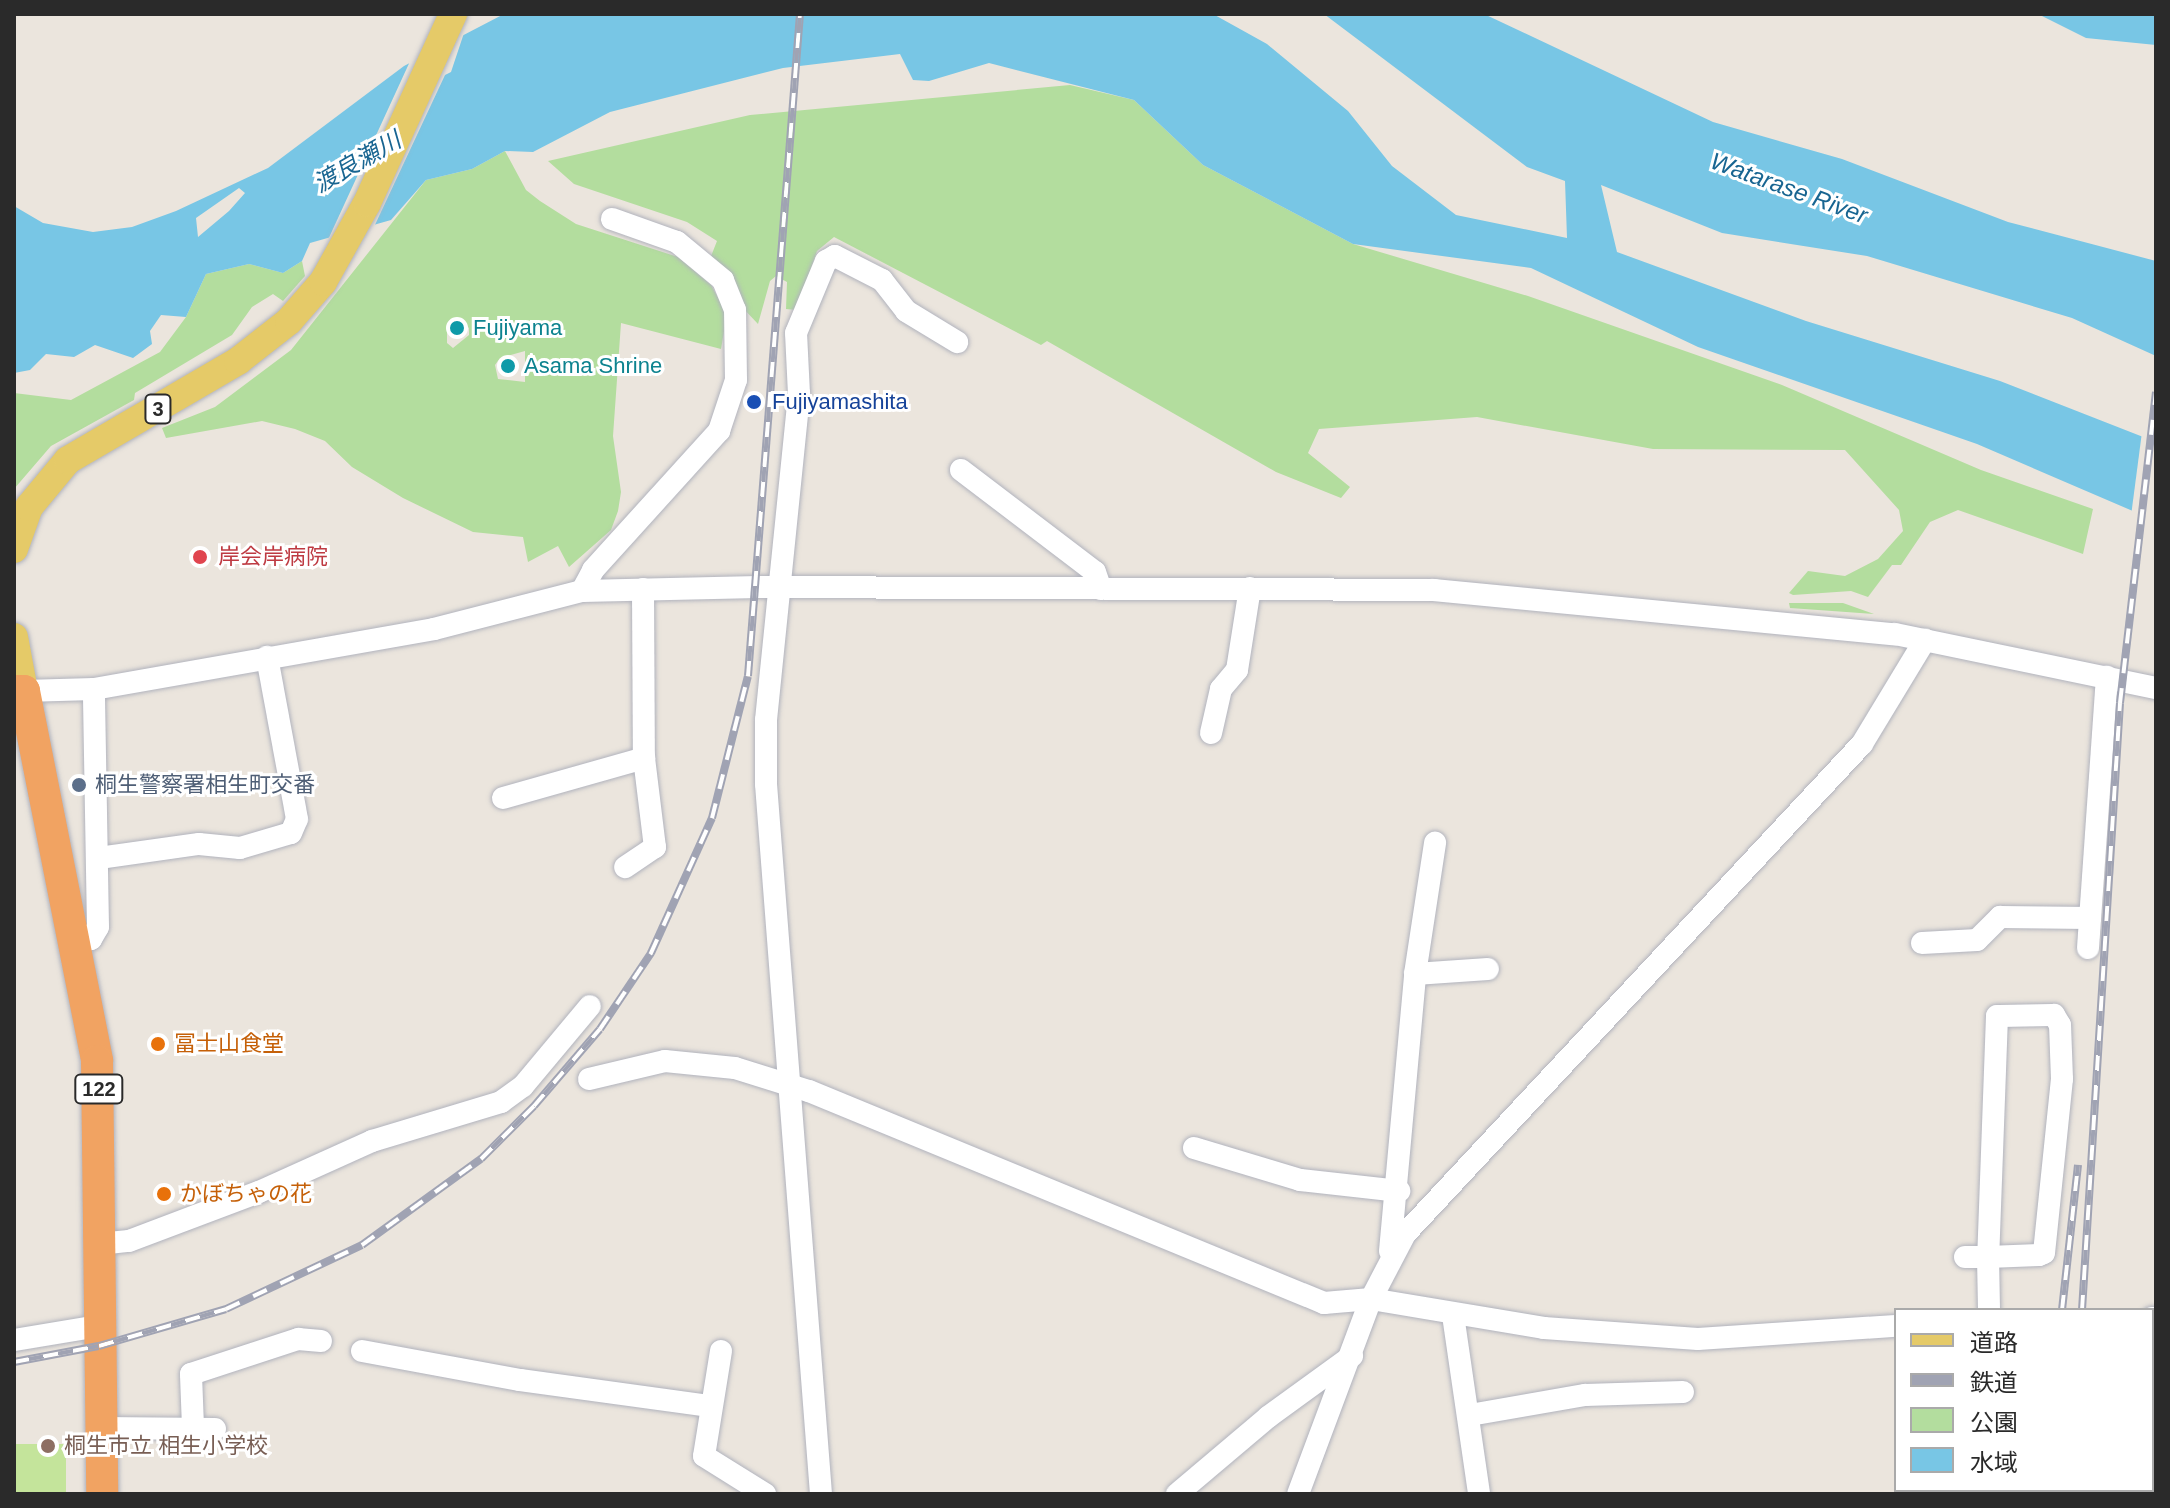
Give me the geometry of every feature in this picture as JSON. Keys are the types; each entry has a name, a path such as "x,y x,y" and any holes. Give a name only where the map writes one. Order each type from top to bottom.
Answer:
{"highway":[{"name":"122","path":"19,691 97,1061 102,1494"}],"main road":[{"name":"3","path":"14,549 29,507 68,460 238,361 289,321 323,282 361,216 453,14"},
{"path":"14,637 19,691"}],"street":[{"path":"582,591 593,570 719,431 731,406 738,361 733,295 723,280 677,242 612,219"},
{"path":"821,1494 766,784 766,720 799,394 796,333 826,261 835,256 882,280 906,311 957,342"},
{"path":"961,470 1095,572 1101,589"},
{"path":"1211,733 1221,689 1237,670 1250,588"},
{"path":"19,691 94,689 481,621 582,591 1250,588 1443,591 1925,640 2156,688"},
{"path":"625,867 655,847 644,758 643,589"},
{"path":"1389,1256 1439,1193 1687,937 1862,744 1925,640"},
{"path":"99,858 199,844 240,848 291,833 297,819 267,657"},
{"path":"2088,948 2107,677"},
{"path":"72,944 91,939 98,927 94,689"},
{"path":"503,798 644,758"},
{"path":"1298,1494 1389,1256 1399,1191 1415,974 1435,843"},
{"path":"1922,943 1977,940 2000,917 2090,918"},
{"path":"1415,974 1488,969"},
{"path":"99,1244 129,1241 259,1192 372,1141 501,1102 523,1086 590,1006"},
{"path":"1965,1257 1988,1257 2039,1255 2045,1248 2062,1079 2060,1025 2054,1015 1997,1016 1988,1257 1989,1308"},
{"path":"589,1079 625,1067 689,1062 735,1068 788,1085 1300,1294 1340,1304 1371,1299 1453,1315 1698,1339 1894,1326"},
{"path":"1194,1148 1300,1180 1399,1191"},
{"path":"1453,1315 1470,1415 1479,1494"},
{"path":"14,1340 99,1326"},
{"path":"101,1428 204,1428 191,1374 298,1339 321,1341"},
{"path":"362,1351 520,1380 710,1406"},
{"path":"721,1351 704,1456 765,1494"},
{"path":"1177,1494 1277,1410 1352,1356"},
{"path":"1470,1415 1585,1395 1683,1392"}],"green space":[{"path":"1070,85 1134,100 1203,165 1353,244 1528,296 1782,385 1981,470 2093,509 2083,554 1958,510 1930,522 1901,565 1892,565 1868,597 1851,591 1793,595 1789,593 1808,571 1845,576 1878,559 1903,531 1899,510 1845,450 1653,449 1477,417 1319,429 1308,453 1350,487 1341,498 1276,472 1047,341 1041,345 834,237 817,251 797,310 786,309 787,282 776,276 770,281 758,324 706,269 717,241 687,222 574,184 548,161 750,115"},
{"path":"505,151 526,190 540,201 576,224 678,257 711,285 727,314 721,349 621,323 613,436 621,492 618,511 611,530 569,567 558,546 528,562 523,537 473,532 403,498 352,467 325,441 295,429 262,421 166,438 162,428 215,407 291,350 426,180 472,169","holes":["459,318 469,328 469,335 453,348 447,343 447,327","525,351 525,382 498,379 495,365 500,358"]},
{"path":"302,261 305,276 283,301 273,294 252,307 232,335 135,393 134,400 51,446 14,489 14,393 71,400 160,352 186,317 206,274 249,264 283,273"},
{"path":"1789,603 1843,603 1874,614 1790,608"},
{"path":"14,1444 66,1444 66,1494 14,1494"}],"water":[{"path":"504,14 1213,14 1267,44 1348,111 1392,166 1456,215 1567,238 1565,181 1527,167 1324,14 1484,14 1713,122 1842,159 2008,222 2156,261 2156,356 2072,318 1867,256 1722,233 1601,185 1617,252 1806,321 2000,381 2156,442 2156,521 1977,444 1698,347 1531,268 1353,244 1203,165 1134,100 989,63 929,81 913,80 900,54 783,68 610,112 533,152 505,151 472,169 426,180 391,220 310,243 302,261 283,273 249,264 206,274 186,317 161,315 150,331 152,344 133,358 95,345 74,357 46,354 30,370 14,373 14,206 43,223 93,232 132,227 176,211 268,168 404,66","holes":["239,188 245,193 229,211 198,237 196,218"]},
{"path":"2038,14 2156,14 2156,45 2086,38"}],"pier":[{"path":"465,30 451,72 445,75 373,229 327,242 412,57"},
{"path":"2142,432 2156,438 2156,525 2131,516"}],"railway":[{"path":"14,1362 99,1346 226,1309 362,1245 481,1159 534,1106 600,1029 651,953 712,818 748,676 800,14"},
{"path":"2082,1308 2120,703 2156,392"},
{"path":"2062,1308 2078,1165"}],"place":[{"name":"Fujiyama","path":"457,328"},
{"name":"Asama Shrine","path":"508,366"},
{"name":"Fujiyamashita","path":"754,402"},
{"name":"岸会岸病院","path":"200,557"},
{"name":"桐生警察署相生町交番","path":"79,785"},
{"name":"冨士山食堂","path":"158,1044"},
{"name":"かぼちゃの花","path":"164,1194"},
{"name":"桐生市立 相生小学校","path":"48,1446"}],"water label":[{"name":"渡良瀬川","path":"357,162"},
{"name":"Watarase River","path":"1789,188"}]}
